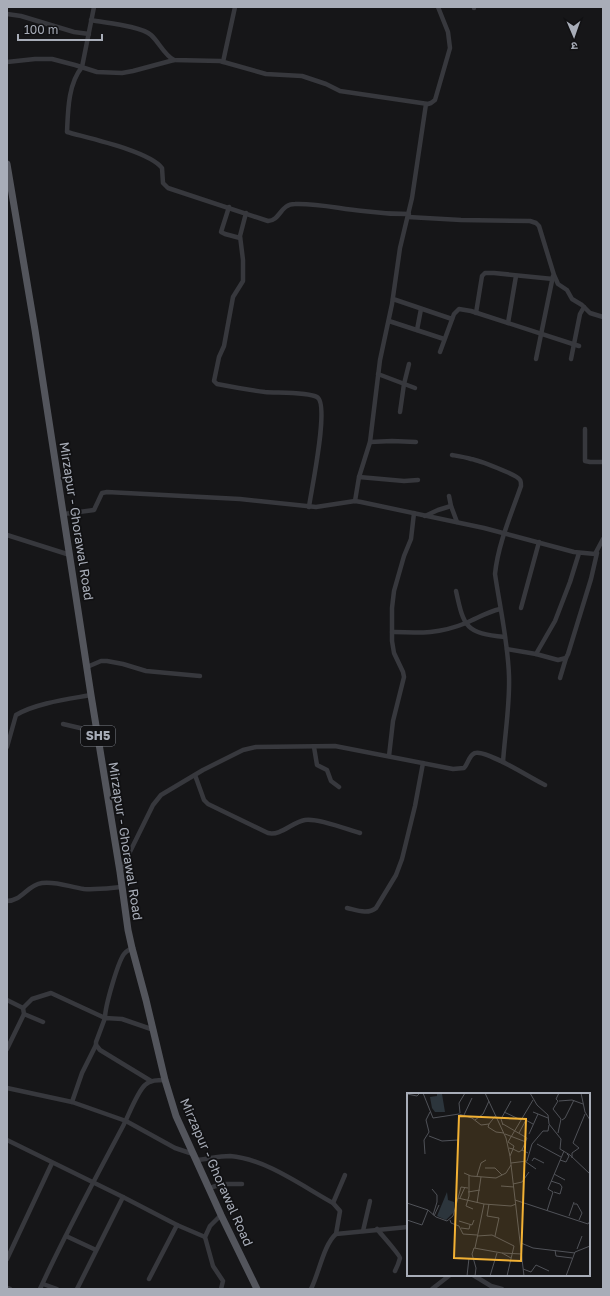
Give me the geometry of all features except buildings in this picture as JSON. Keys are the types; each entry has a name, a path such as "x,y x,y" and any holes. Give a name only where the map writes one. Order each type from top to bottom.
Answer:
{"main road":[{"name":"Mirzapur - Ghorawal Road","path":"7,164 132,948 154,1030 165,1080 176,1116 220,1215 257,1289"}],"street":[{"path":"94,7 82,67 77,73 69,100 67,132 115,146 147,158 162,168 163,183 168,188 270,220 276,217 285,206 295,204 408,216 461,220 530,221 536,223 539,226 553,277 558,284 567,290 572,299 594,315 603,317"},
{"path":"223,62 235,7"},
{"path":"7,62 52,59 103,73 122,73 174,60 212,60 266,74 302,76 340,90 431,104 435,100 450,48 448,32 438,7"},
{"path":"7,14 21,16 74,32 89,34"},
{"path":"91,20 148,32 174,60"},
{"path":"355,502 360,477 370,442 378,374 393,299 400,248 416,179 426,104"},
{"path":"229,207 221,232 240,238"},
{"path":"246,213 240,233 244,276 242,285 233,297 224,346 219,357 214,381 217,384 265,392 309,394 317,396 320,399 322,426 309,507"},
{"path":"476,313 484,274 494,273 516,276 553,277"},
{"path":"508,323 516,276"},
{"path":"536,359 553,277"},
{"path":"393,299 452,319"},
{"path":"571,359 580,314 584,307"},
{"path":"417,330 421,308"},
{"path":"440,352 454,314 459,309 541,333 579,346"},
{"path":"388,321 444,339"},
{"path":"400,412 408,364"},
{"path":"378,374 415,388"},
{"path":"585,429 585,461 603,462"},
{"path":"370,442 416,442"},
{"path":"452,455 488,464 520,479 521,486 504,533 496,562 495,574 507,649 509,695 503,762"},
{"path":"360,477 404,481 418,480"},
{"path":"64,514 94,510 102,493 107,492 240,499 309,507 324,507 355,502 457,522 579,553 597,553"},
{"path":"449,496 457,522"},
{"path":"425,516 451,506"},
{"path":"389,756 393,721 404,677 394,652 392,632 394,591 404,556 412,539 414,513"},
{"path":"7,535 70,555"},
{"path":"560,678 591,579 597,553 603,539"},
{"path":"521,608 539,542"},
{"path":"536,654 555,621 579,553"},
{"path":"456,591 461,615 471,628 478,633 505,637"},
{"path":"392,632 432,633 466,623 484,614 500,609"},
{"path":"507,649 536,654 558,660 566,658"},
{"path":"87,667 107,661 146,671 200,676"},
{"path":"7,747 16,715 23,711 57,701 91,695"},
{"path":"63,724 97,732"},
{"path":"120,872 154,805 161,795 194,775 243,750 256,747 335,746 453,769 464,768 467,765 471,755 480,753 503,762 545,785"},
{"path":"314,747 317,765 327,770 331,781 339,787"},
{"path":"347,908 372,912 396,875 402,859 423,762"},
{"path":"194,775 204,800 208,804 268,833 276,834 300,821 306,820 321,822 360,832"},
{"path":"7,901 19,898 30,888 41,883 54,883 85,889 122,887"},
{"path":"72,1102 82,1073 96,1045 105,1018 106,1004 121,961 125,952 132,948"},
{"path":"7,1049 24,1011 32,999 51,993 105,1018 122,1019 154,1030"},
{"path":"7,1000 43,1022"},
{"path":"96,1045 100,1050 151,1081"},
{"path":"40,1289 141,1089 151,1081 165,1080"},
{"path":"7,1088 72,1102 126,1121 175,1148 195,1157 229,1156 252,1160 268,1166 333,1203 340,1211 336,1234"},
{"path":"7,1140 205,1238"},
{"path":"7,1259 52,1163"},
{"path":"333,1203 345,1175"},
{"path":"208,1188 223,1184 242,1184"},
{"path":"77,1289 123,1197"},
{"path":"362,1231 370,1201"},
{"path":"220,1215 210,1226 205,1238 213,1266 223,1281 221,1289"},
{"path":"149,1280 177,1225"},
{"path":"311,1289 317,1278 331,1238 336,1234 407,1226"},
{"path":"377,1229 386,1242 399,1255 400,1259 395,1271"},
{"path":"66,1236 96,1250"},
{"path":"432,1289 449,1276"},
{"path":"475,1276 491,1286 502,1289"},
{"path":"43,1284 57,1289"}]}
